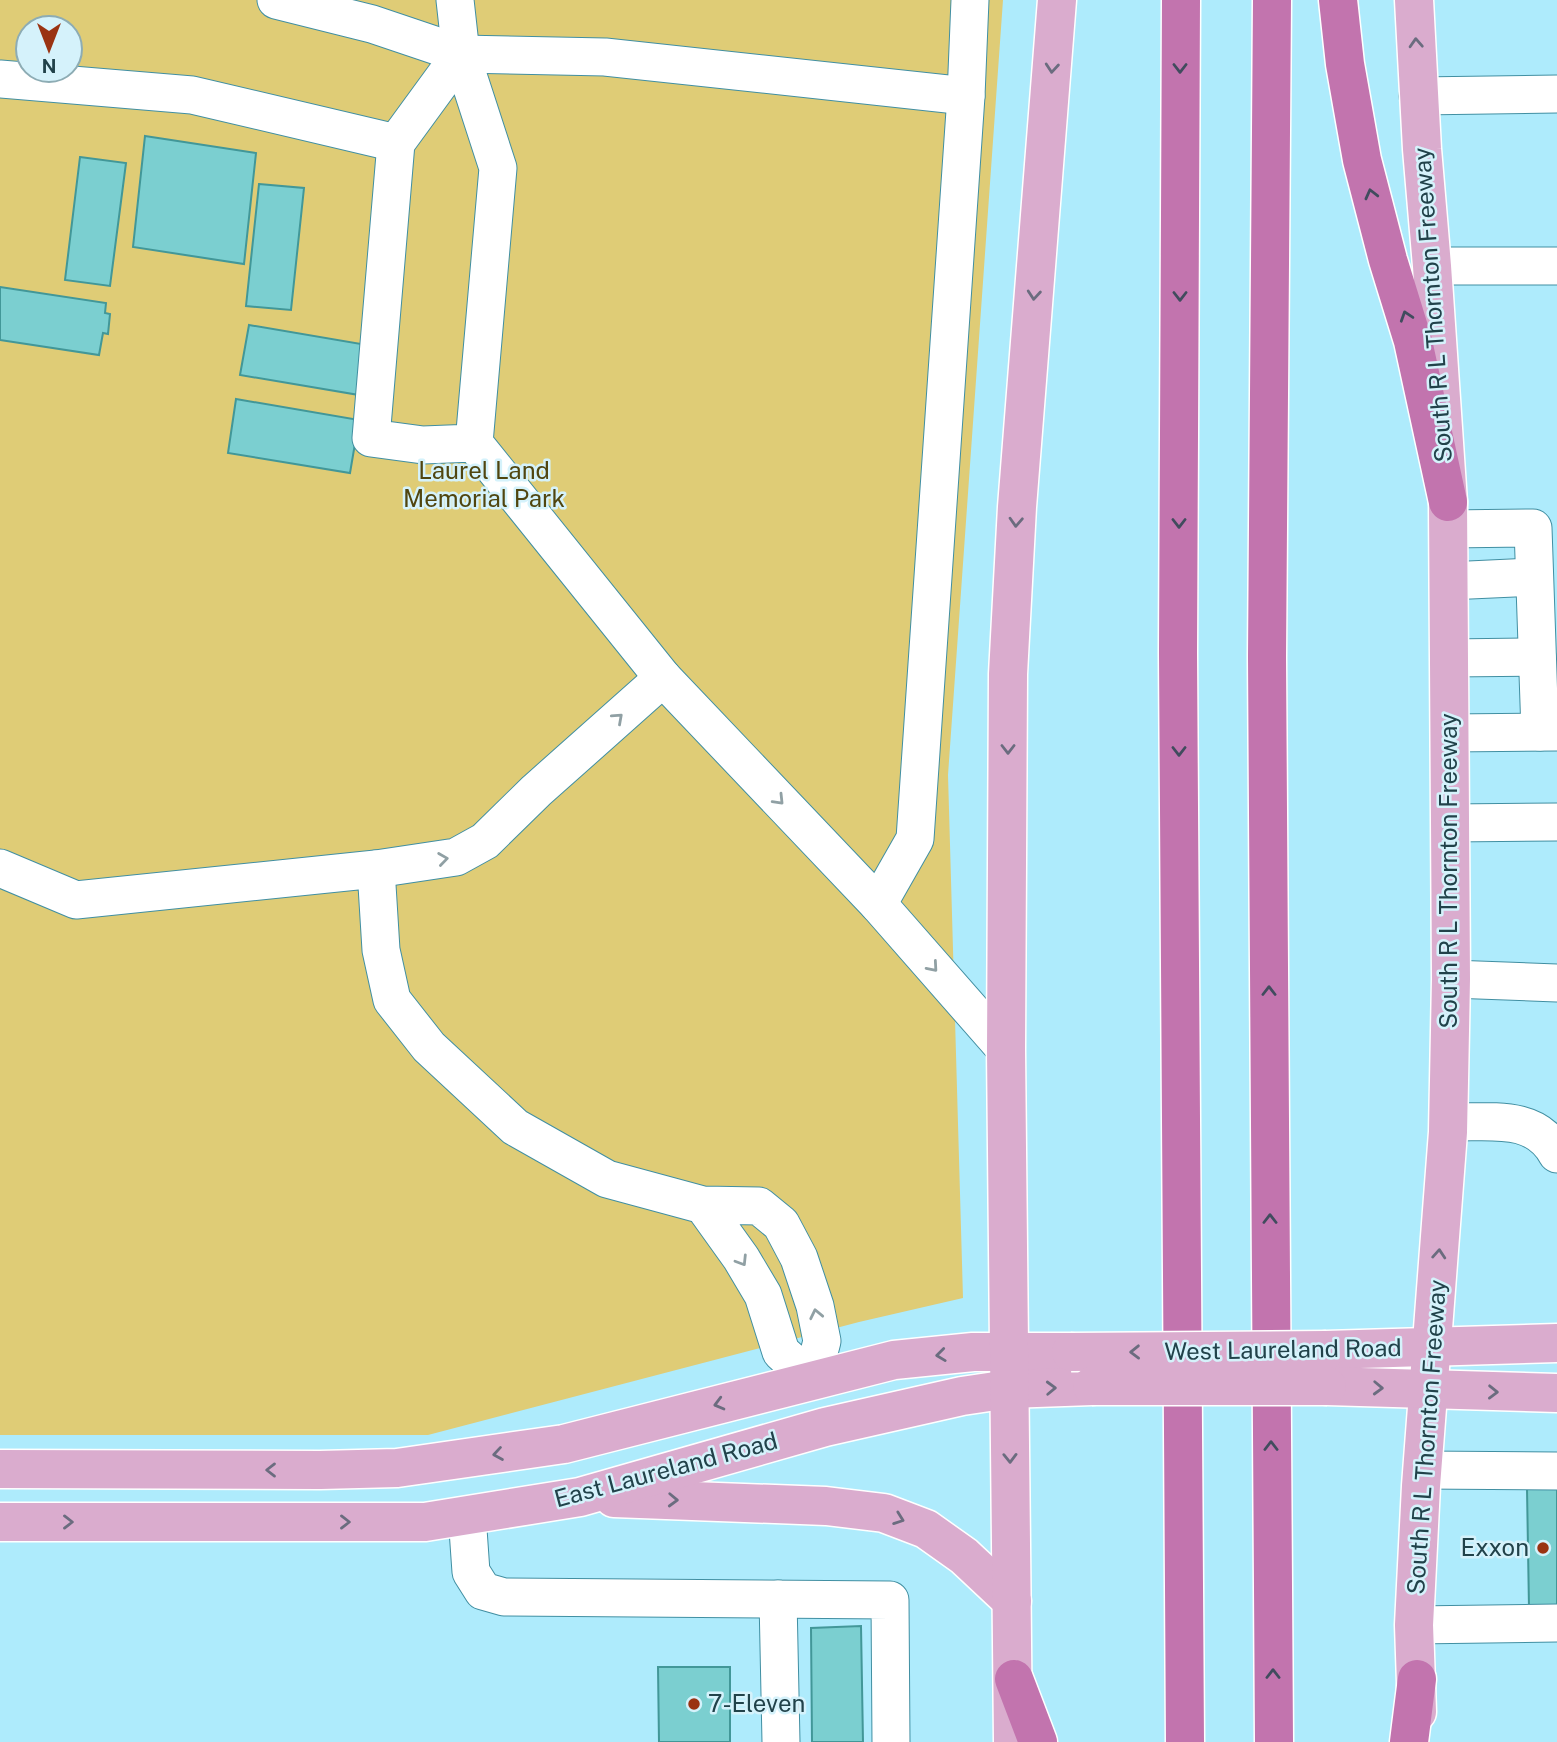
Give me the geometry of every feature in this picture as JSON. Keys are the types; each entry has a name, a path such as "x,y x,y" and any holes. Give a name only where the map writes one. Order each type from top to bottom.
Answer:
{"highway":[{"path":"1181,0 1178,667 1185,1742"},
{"path":"1272,0 1267,657 1274,1742"},
{"path":"1338,0 1345,64 1362,160 1413,341 1448,516"},
{"path":"1014,1679 1038,1742"},
{"path":"1409,1742 1417,1679"}],"main road":[{"path":"1013,1742 1006,1050 1008,674 1017,507 1057,0"},
{"name":"South R L Thornton Freeway","path":"1414,0 1448,516 1451,979 1449,1122 1422,1470 1414,1625 1417,1742"},
{"name":"West Laureland Road","path":"1327,1368 1433,1346 1557,1343"},
{"name":"West Laureland Road","path":"1009,1351 1071,1352 1327,1368 1429,1390 1557,1393"},
{"name":"East Laureland Road","path":"0,1469 397,1468 564,1444 894,1360 961,1352 1009,1351"},
{"name":"East Laureland Road","path":"0,1522 425,1521 580,1497 825,1427 962,1396 1009,1390 1327,1368"},
{"path":"811,1380 825,1427"},
{"path":"580,1497 826,1506 884,1513 926,1529 964,1556 1012,1601"}],"street":[{"path":"276,0 372,24 461,54 605,57 967,96"},
{"path":"455,0 461,54 498,168 474,443 663,678 878,904 1006,1050"},
{"path":"878,904 915,839 967,96 970,0"},
{"path":"461,54 396,143 371,438 422,445 474,443"},
{"path":"0,79 192,95 396,143"},
{"path":"1419,96 1557,94"},
{"path":"1432,266 1557,266"},
{"path":"1448,516 1545,530 1534,577 1537,657 1549,732 1449,733"},
{"path":"1448,581 1534,577"},
{"path":"1449,658 1537,657"},
{"path":"0,868 76,900 376,869 456,857 485,841 536,791 663,678"},
{"path":"1450,824 1557,822"},
{"path":"376,869 381,950 392,1000 429,1047 515,1127 607,1179 703,1205 759,1206 781,1224 799,1258 822,1341 811,1380 781,1352 763,1295 741,1258 703,1205"},
{"path":"1451,979 1557,983"},
{"path":"1449,1122 1519,1124 1539,1131 1557,1154"},
{"path":"1422,1470 1557,1471"},
{"path":"467,1515 471,1572 483,1591 504,1597 890,1600 891,1742"},
{"path":"778,1599 781,1742"},
{"path":"1414,1625 1557,1623"}],"green space":[{"name":"Laurel Land Memorial Park","path":"0,0 1003,0 948,775 963,1298 859,1322 428,1435 0,1435"}],"building":[{"path":"145,136 256,153 244,264 133,247"},
{"path":"80,157 126,163 110,286 65,280"},
{"path":"259,184 304,188 291,310 246,306"},
{"path":"0,287 106,303 105,313 110,314 108,334 103,333 99,355 0,340"},
{"path":"249,325 367,345 359,395 240,375"},
{"path":"236,399 359,420 350,473 228,453"},
{"name":"Exxon","path":"1557,1488 1557,1608 1529,1608 1527,1489"},
{"name":"7-Eleven","path":"861,1626 863,1742 812,1742 811,1628"},
{"name":"7-Eleven","path":"658,1667 730,1667 730,1742 659,1742"}],"place":[{"name":"Exxon","path":"1543,1548"},
{"name":"7-Eleven","path":"694,1704"}]}
